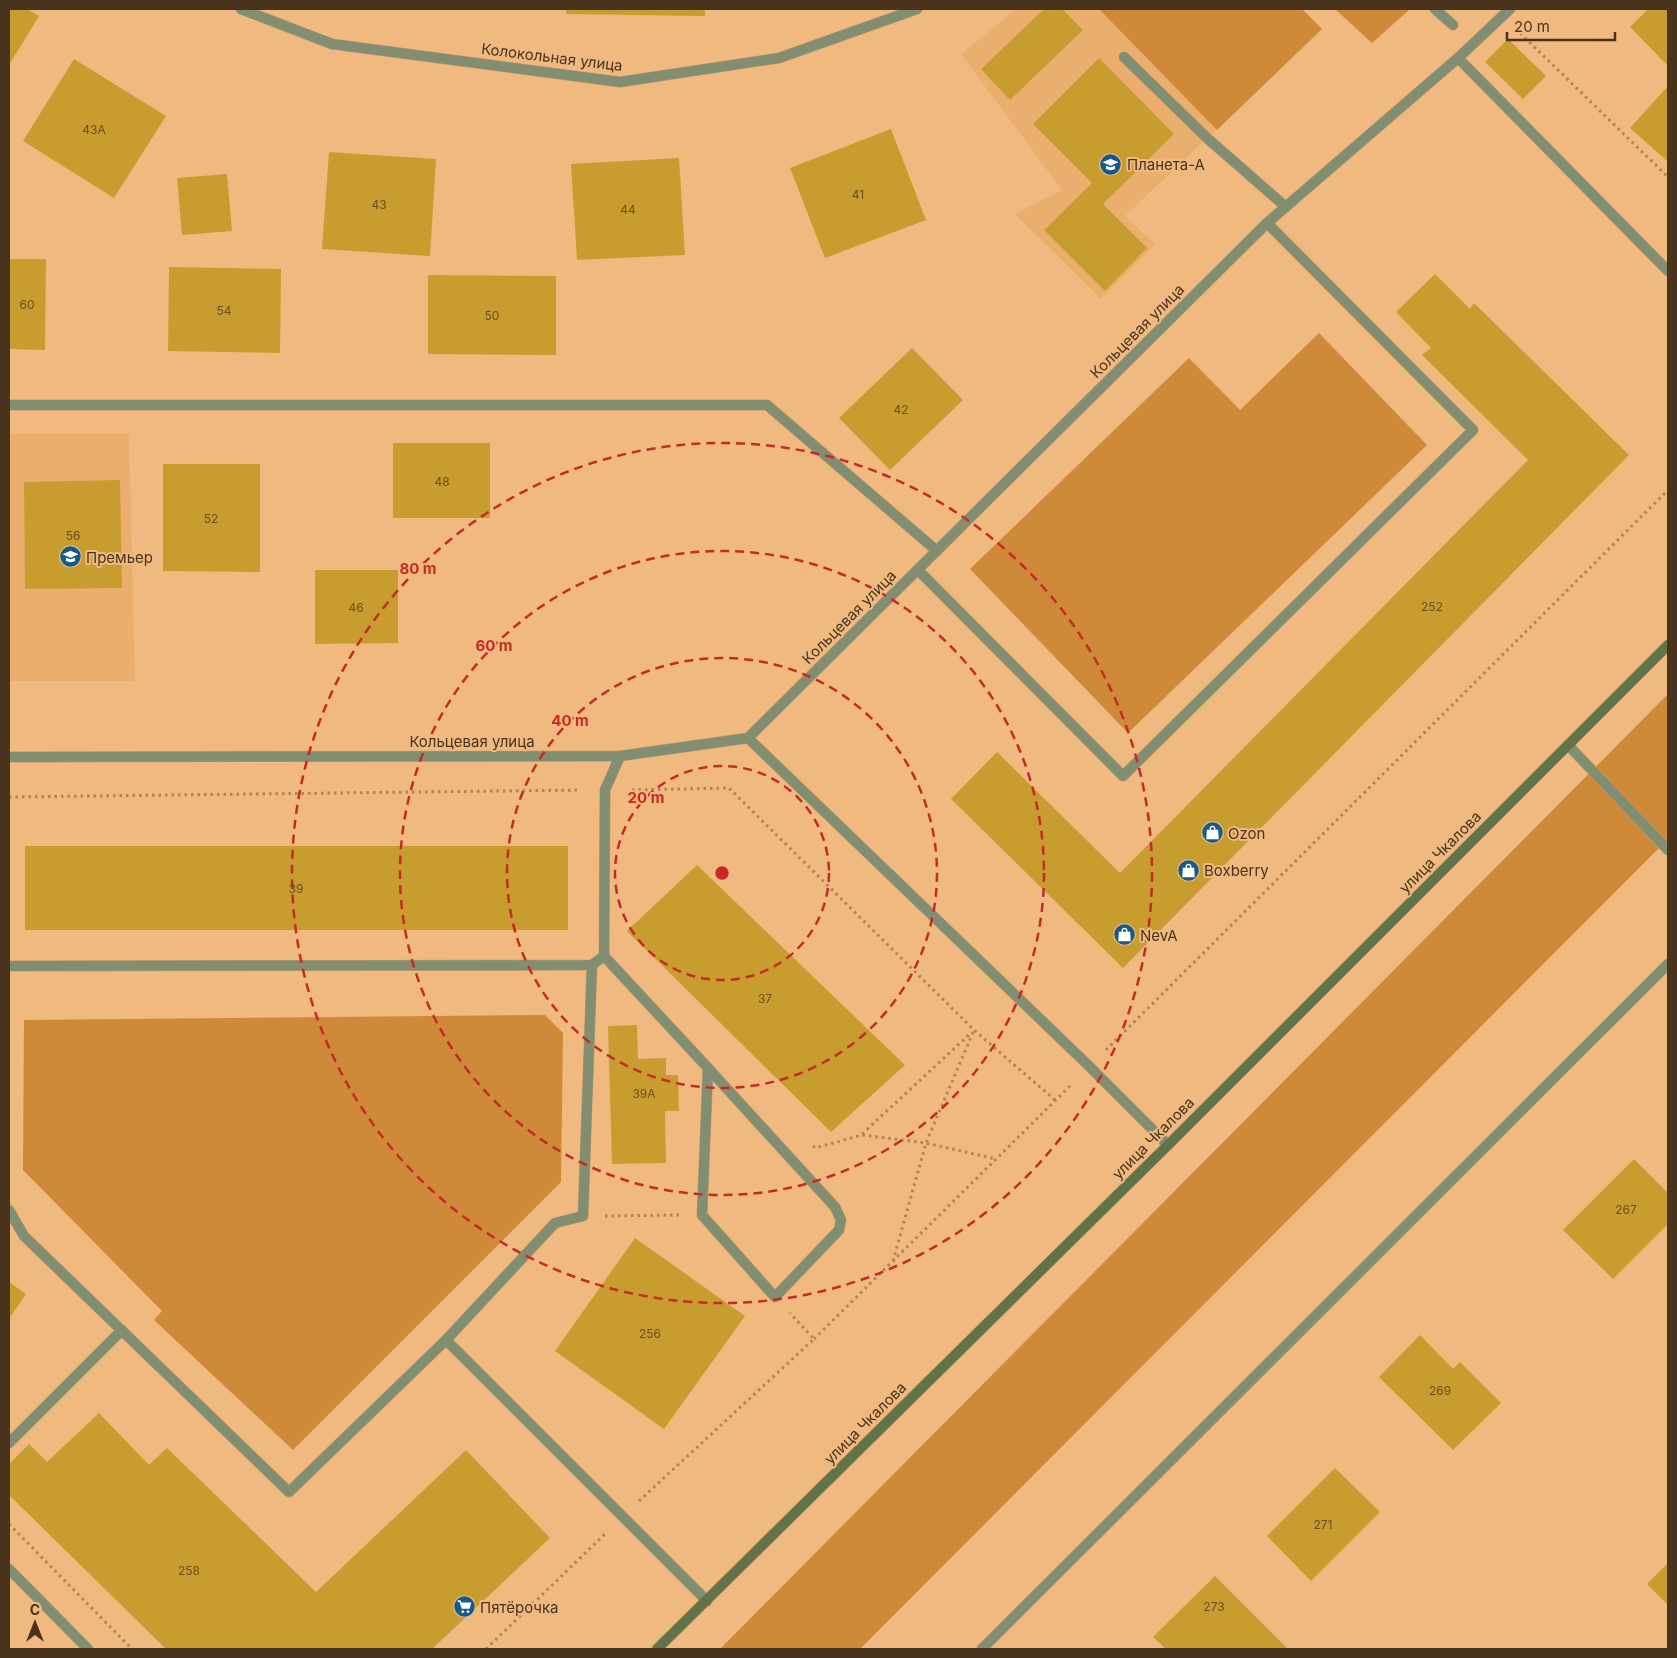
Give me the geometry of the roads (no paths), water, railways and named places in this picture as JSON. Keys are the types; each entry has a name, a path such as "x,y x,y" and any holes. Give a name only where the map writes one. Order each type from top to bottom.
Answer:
{"street":[{"name":"Колокольная улица","path":"241,9 332,44 620,82 779,58 917,9"},
{"path":"1435,9 1452,26"},
{"name":"Кольцевая улица","path":"9,757 620,756 748,738 1267,223 1458,58 1510,9"},
{"path":"1124,57 1207,138 1286,207"},
{"path":"1458,58 1668,271"},
{"path":"918,570 1123,776 1424,479 1473,430 1267,223"},
{"path":"9,405 767,404 937,551"},
{"name":"улица Чкалова","path":"658,1649 1168,1145 1668,646"},
{"path":"748,738 1090,1067 1168,1145"},
{"path":"1568,745 1668,850"},
{"path":"620,756 605,790 604,956 708,1068 835,1208 841,1220 839,1230 775,1296 702,1215 708,1068"},
{"path":"9,966 592,965 604,956"},
{"path":"982,1649 1668,964"},
{"path":"9,1210 24,1236 289,1492 446,1340 554,1223 583,1216 592,965"},
{"path":"9,1443 122,1330"},
{"path":"446,1340 706,1601"},
{"path":"9,1569 88,1649"}],"place":[{"name":"Планета-А","path":"1111,164"},
{"name":"Премьер","path":"70,557"},
{"name":"Ozon","path":"1212,833"},
{"name":"Boxberry","path":"1188,870"},
{"name":"NevA","path":"1124,935"},
{"name":"Пятёрочка","path":"464,1607"}]}
